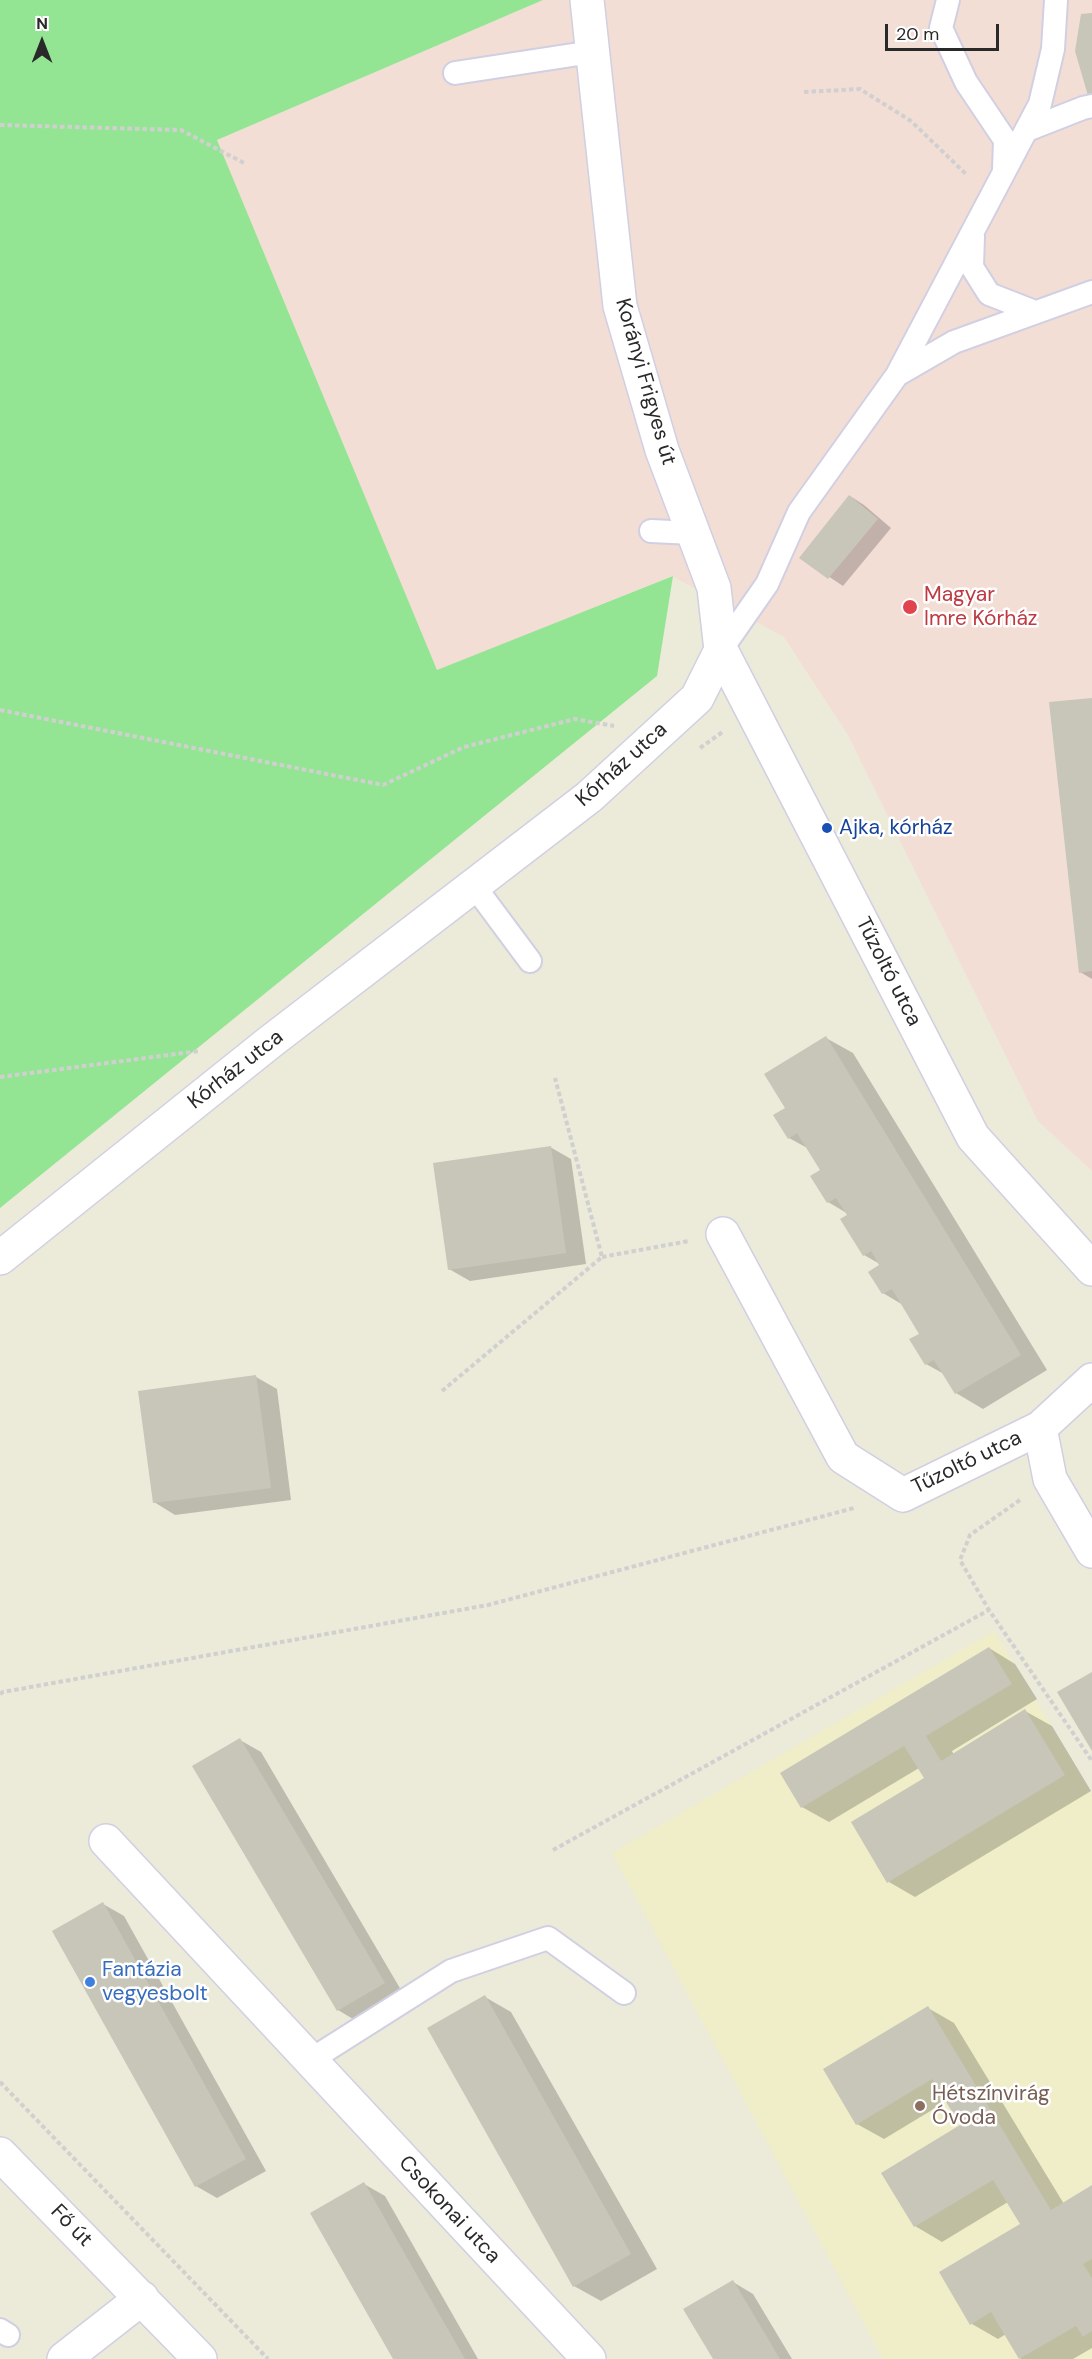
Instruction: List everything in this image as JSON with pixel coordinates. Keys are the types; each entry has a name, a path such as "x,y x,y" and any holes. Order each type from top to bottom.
{"street":[{"name":"Korányi Frigyes út","path":"587,0 620,306 662,450 714,588 721,650"},
{"name":"Kórház utca","path":"0,1258 270,1042 590,797 697,698 721,650"},
{"name":"Tűzoltó utca","path":"721,650 974,1137 1092,1269"},
{"name":"Tűzoltó utca","path":"723,1234 843,1457 903,1495 1040,1428 1050,1479 1092,1551"},
{"path":"1040,1428 1092,1380"},
{"name":"Csokonai utca","path":"106,1841 589,2359"},
{"name":"Fő út","path":"0,2154 200,2359"},
{"path":"64,2359 142,2298"}],"lane":[{"path":"948,0 941,28 966,82 1005,140 1003,174"},
{"path":"721,650 767,584 799,512 897,375 1041,104 1053,49 1056,0"},
{"path":"455,73 592,52"},
{"path":"1027,130 1092,106"},
{"path":"973,231 972,267 989,294 1035,312"},
{"path":"897,375 954,342 1092,292"},
{"path":"651,531 693,533"},
{"path":"475,886 530,961"},
{"path":"309,2061 451,1971 548,1938 624,1993"}],"path":[{"path":"804,92 860,89 911,122 991,197"},
{"path":"0,125 181,130 244,163"},
{"path":"0,710 383,785 464,747 575,719 656,735"},
{"path":"0,1077 200,1051"},
{"path":"555,1078 602,1257"},
{"path":"442,1391 602,1257 723,1234"},
{"path":"1050,1479 970,1535 960,1560 989,1610 1092,1761"},
{"path":"0,1694 488,1605 903,1495"},
{"path":"553,1850 989,1610"},
{"path":"0,2082 268,2359"}],"shaded area":[{"name":"Magyar Imre Kórház","path":"543,0 1092,0 1092,1171 1038,1121 848,735 784,637 672,576 437,671 217,140"},
{"name":"Hétszínvirág Óvoda","path":"994,1631 1092,1794 1092,2359 883,2359 612,1853"}],"green space":[{"path":"0,0 543,0 217,140 437,670 673,576 657,676 0,1208"}],"building":[{"path":"1092,13 1091,106 1075,51 1081,14"},
{"path":"849,495 878,519 828,579 799,558"},
{"path":"1092,698 1092,971 1079,973 1049,702"},
{"path":"826,1036 1021,1355 955,1394 934,1360 925,1365 909,1339 919,1334 892,1289 882,1294 868,1272 879,1265 871,1251 863,1256 840,1219 847,1215 836,1198 827,1203 810,1176 820,1170 797,1133 788,1139 773,1115 785,1108 764,1074"},
{"path":"551,1146 566,1253 448,1270 433,1163"},
{"path":"256,1375 271,1488 153,1503 138,1391"},
{"path":"989,1647 1012,1684 926,1736 941,1761 1025,1709 1065,1775 887,1883 851,1822 924,1778 904,1746 801,1808 780,1773"},
{"path":"1092,1672 1092,1751 1057,1692"},
{"path":"240,1738 385,1983 337,2011 192,1766"},
{"path":"103,1902 246,2159 195,2187 52,1931"},
{"path":"485,1995 631,2254 573,2287 427,2028"},
{"path":"928,2006 1051,2210 1092,2185 1092,2259 1083,2264 1092,2278 1092,2331 1083,2337 1076,2326 1019,2359 991,2312 970,2325 939,2272 1020,2224 993,2180 914,2227 881,2173 960,2125 932,2079 856,2125 823,2069"},
{"path":"364,2182 465,2359 393,2359 310,2213"},
{"path":"733,2280 780,2359 713,2359 683,2309"}],"place":[{"name":"Magyar Imre Kórház","path":"910,607"},
{"name":"Ajka, kórház","path":"827,828"},
{"name":"Fantázia vegyesbolt","path":"90,1982"},
{"name":"Hétszínvirág Óvoda","path":"920,2106"}]}
